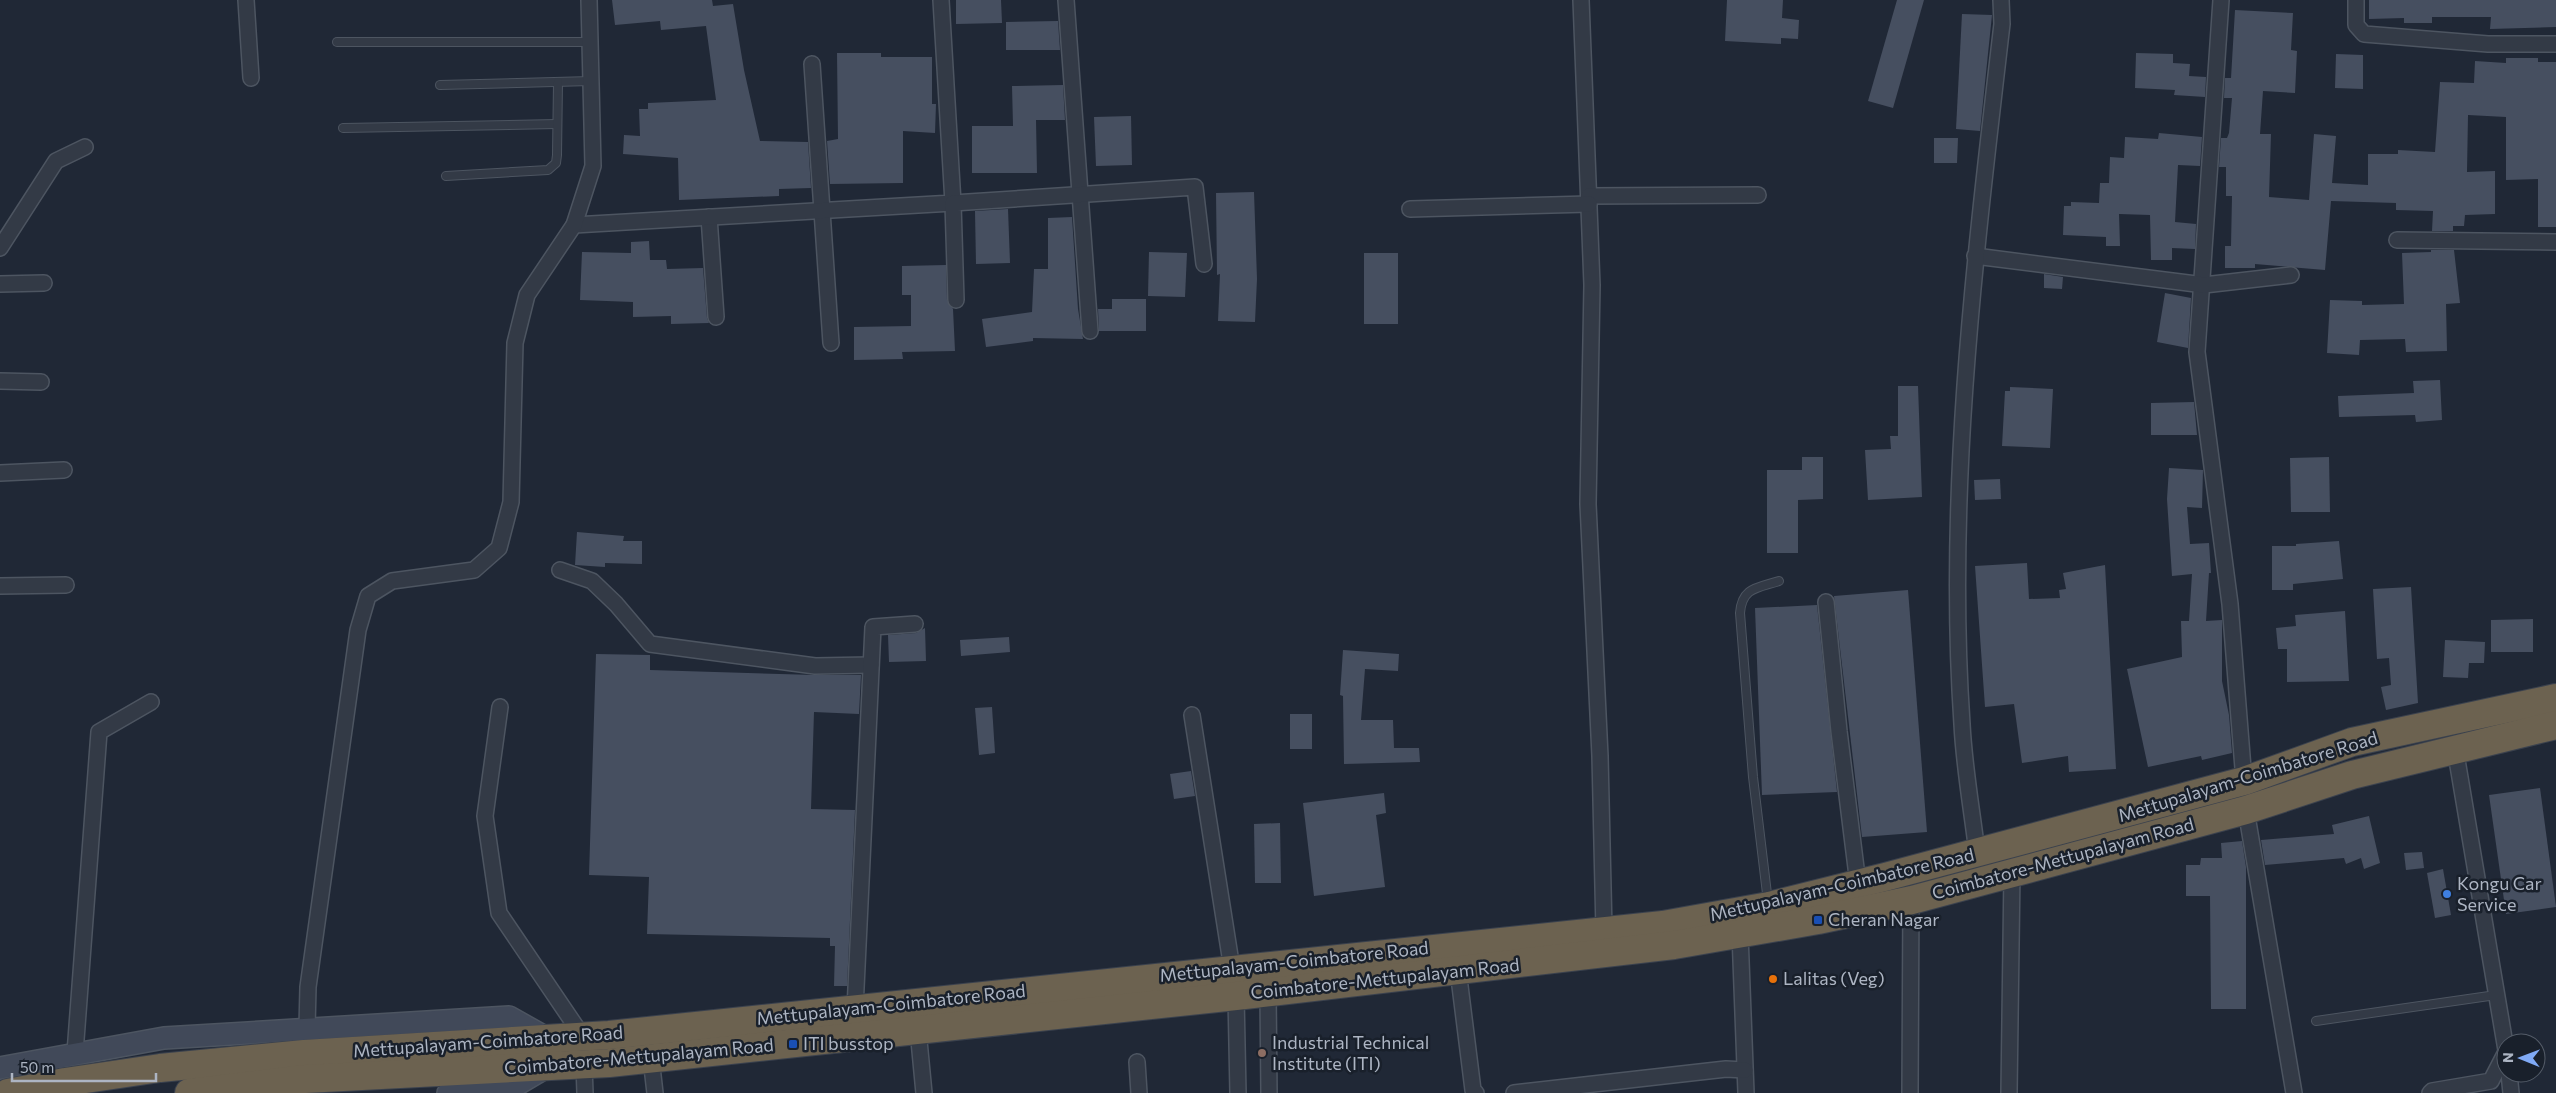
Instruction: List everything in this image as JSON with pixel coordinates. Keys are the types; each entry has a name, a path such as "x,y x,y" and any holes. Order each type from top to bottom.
{"highway":[{"name":"Mettupalayam-Coimbatore Road","path":"8,1093 65,1082 160,1068 304,1054 583,1037 1663,925 1769,906 1906,872 2244,781 2352,742 2556,698"},
{"name":"Coimbatore-Mettupalayam Road","path":"189,1093 305,1079 584,1065 1236,996 1605,954 1740,934 1912,900 2012,871 2246,810 2352,775 2556,724"}],"street":[{"path":"246,0 250,78"},
{"path":"307,1028 308,987 358,630 368,596 392,581 474,570 499,548 511,502 515,343 527,295 574,225 593,166 589,0"},
{"path":"941,0 953,203 956,300"},
{"path":"1066,0 1090,331"},
{"path":"1580,0 1592,285 1588,504 1600,756 1604,931"},
{"path":"1976,853 1962,724 1958,582 1963,402 1975,256 2002,24 2001,0"},
{"path":"2221,0 2204,285 2197,352 2230,604 2244,781"},
{"path":"2356,0 2356,25 2364,34 2488,44 2556,44"},
{"path":"812,64 831,343"},
{"path":"0,248 56,161 85,147"},
{"path":"574,225 1195,187 1204,264"},
{"path":"1410,209 1758,194"},
{"path":"710,217 716,317"},
{"path":"2397,240 2556,242"},
{"path":"1975,256 2204,285 2291,275"},
{"path":"0,284 44,283"},
{"path":"0,382 41,382"},
{"path":"0,473 64,470"},
{"path":"560,570 592,581 616,604 650,644 815,666 871,665"},
{"path":"0,586 66,585"},
{"path":"1826,602 1839,732 1858,884"},
{"path":"855,1009 873,627 915,624"},
{"path":"76,1053 99,732 151,702"},
{"path":"500,707 485,816 499,913 583,1037"},
{"path":"1192,715 1232,969"},
{"path":"2455,748 2503,1033"},
{"path":"2246,810 2294,1093"},
{"path":"2009,1093 2012,871"},
{"path":"1906,872 1912,900 1910,1093"},
{"path":"1740,934 1746,1093"},
{"path":"1458,970 1473,1090 1476,1093"},
{"path":"1268,992 1269,1093"},
{"path":"1236,996 1238,1093"},
{"path":"0,1068 164,1038 509,1017 550,1040"},
{"path":"918,1030 924,1093"},
{"path":"651,1058 655,1093"},
{"path":"1137,1062 1138,1093"},
{"path":"584,1065 585,1093"},
{"path":"448,1093 511,1088 544,1068"},
{"path":"1514,1093 1726,1069 1745,1070"},
{"path":"2430,1093 2432,1091 2491,1081 2496,1071"}],"lane":[{"path":"337,42 590,42"},
{"path":"440,85 591,81"},
{"path":"446,176 548,170 556,163 558,82"},
{"path":"343,128 557,124"},
{"path":"1769,906 1753,777 1740,602 1747,592 1779,581"},
{"path":"2316,1021 2496,996"}],"building":[{"path":"612,0 712,0 713,6 733,4 744,70 760,141 808,142 811,188 779,189 779,196 679,200 678,158 623,154 624,135 640,136 639,109 648,109 648,103 716,100 706,26 661,30 660,21 615,25"},
{"path":"956,0 1001,0 1002,23 956,24"},
{"path":"1727,0 1783,0 1782,18 1799,20 1798,39 1781,38 1781,44 1725,41"},
{"path":"1897,0 1924,0 1893,108 1868,101"},
{"path":"2369,0 2556,0 2556,27 2490,29 2491,17 2432,17 2432,23 2404,23 2404,18 2369,19"},
{"path":"2235,10 2293,13 2291,50 2297,51 2295,93 2263,91 2260,134 2271,134 2269,197 2309,200 2314,134 2336,136 2332,183 2368,185 2368,154 2398,154 2398,150 2435,152 2440,82 2474,83 2475,61 2506,63 2506,58 2538,58 2538,62 2556,62 2556,227 2538,227 2538,179 2506,180 2506,117 2468,115 2467,172 2495,171 2495,214 2465,215 2464,226 2453,226 2453,231 2432,231 2433,211 2396,210 2396,203 2331,201 2325,270 2255,264 2255,268 2225,268 2225,246 2231,246 2232,196 2226,196 2226,167 2219,167 2221,138 2227,138 2229,133 2232,98 2224,98 2225,78 2231,78"},
{"path":"1962,14 1992,15 1980,131 1956,129"},
{"path":"1058,21 1060,50 1006,50 1006,22"},
{"path":"837,53 881,53 881,57 932,57 932,104 936,104 935,133 903,131 903,183 830,184 827,141 838,139"},
{"path":"2136,53 2173,54 2173,63 2190,64 2189,76 2206,77 2205,97 2174,95 2175,90 2135,88"},
{"path":"2336,54 2363,55 2363,89 2335,88"},
{"path":"1063,85 1065,120 1036,120 1037,173 972,173 972,126 1013,126 1012,86"},
{"path":"1131,116 1132,165 1096,166 1094,117"},
{"path":"2159,133 2202,137 2200,166 2178,165 2175,222 2196,224 2195,249 2172,248 2172,260 2151,260 2150,215 2119,214 2120,246 2106,246 2106,237 2063,235 2064,206 2071,206 2071,202 2099,203 2100,183 2109,183 2110,157 2124,158 2125,137 2158,139"},
{"path":"1934,138 1958,138 1957,163 1934,163"},
{"path":"1254,192 1257,279 1255,322 1218,321 1220,274 1217,275 1216,193"},
{"path":"1008,209 1010,263 976,264 975,211"},
{"path":"1072,217 1078,309 1083,339 1033,338 1033,341 986,347 982,319 1032,312 1034,269 1048,269 1048,218"},
{"path":"649,241 650,260 666,260 667,269 703,268 709,323 671,324 671,316 633,317 633,302 580,300 582,252 631,253 631,242"},
{"path":"2431,250 2454,250 2460,303 2446,304 2447,351 2406,352 2405,339 2360,340 2359,355 2327,353 2330,300 2362,301 2362,305 2404,304 2402,253 2431,252"},
{"path":"1149,252 1187,253 1185,297 1148,296"},
{"path":"1364,253 1398,253 1398,324 1364,324"},
{"path":"946,265 947,300 953,309 955,351 902,352 903,359 854,360 854,327 911,326 911,295 902,295 902,266"},
{"path":"2044,274 2063,277 2062,289 2044,288"},
{"path":"2165,293 2191,298 2188,348 2157,342"},
{"path":"1112,299 1146,299 1146,331 1099,331 1098,309 1112,309"},
{"path":"2440,380 2442,420 2416,422 2415,415 2339,417 2338,396 2414,393 2413,381"},
{"path":"1898,386 1918,386 1922,497 1868,500 1865,450 1891,449 1890,436 1898,436"},
{"path":"2010,387 2053,389 2050,448 2002,446 2005,391 2010,391"},
{"path":"2194,402 2197,435 2151,435 2151,403"},
{"path":"1802,457 1823,457 1823,499 1798,500 1798,553 1767,553 1767,470 1802,470"},
{"path":"2329,457 2330,512 2291,512 2290,458"},
{"path":"2169,468 2203,470 2202,508 2187,507 2190,544 2209,543 2211,573 2209,573 2206,621 2222,620 2222,681 2229,715 2232,753 2202,760 2201,756 2148,767 2127,669 2182,657 2181,621 2189,621 2192,574 2172,576 2167,499"},
{"path":"2000,479 2001,499 1975,500 1974,480"},
{"path":"577,532 624,536 623,541 642,541 642,564 605,563 605,567 575,565"},
{"path":"2339,541 2343,579 2293,584 2293,590 2272,590 2272,546 2296,546 2296,544"},
{"path":"2027,563 2029,599 2060,598 2059,590 2066,589 2063,573 2105,565 2116,769 2069,772 2068,756 2022,763 2014,704 1985,707 1975,566"},
{"path":"2411,587 2418,703 2386,710 2381,687 2391,685 2389,658 2377,659 2373,589"},
{"path":"1908,590 1927,832 1862,837 1834,596"},
{"path":"1817,605 1837,792 1762,795 1755,608"},
{"path":"2345,611 2349,681 2287,682 2287,649 2278,649 2276,628 2296,626 2295,615"},
{"path":"2533,619 2533,652 2491,652 2491,620"},
{"path":"925,628 926,661 889,662 888,635 916,633"},
{"path":"1009,637 1010,652 961,656 960,640"},
{"path":"2445,640 2485,642 2484,663 2469,663 2468,678 2443,677"},
{"path":"1343,650 1399,654 1398,671 1365,669 1361,720 1393,720 1394,748 1419,748 1420,762 1344,764 1343,696 1340,695"},
{"path":"596,654 650,655 650,670 861,675 859,714 814,712 811,809 855,810 847,986 834,986 835,946 830,946 830,938 647,934 649,877 589,875"},
{"path":"992,707 995,753 979,755 975,708"},
{"path":"1290,714 1312,714 1312,749 1290,749"},
{"path":"1191,771 1195,796 1174,799 1170,774"},
{"path":"2540,788 2556,907 2506,914 2489,795"},
{"path":"1384,793 1386,813 1376,815 1385,887 1314,896 1303,803"},
{"path":"2369,816 2380,863 2364,869 2361,858 2346,864 2344,858 2265,865 2261,840 2334,834 2332,825"},
{"path":"1280,823 1281,883 1255,883 1254,824"},
{"path":"2242,841 2246,867 2246,1009 2211,1009 2210,896 2186,896 2186,865 2200,865 2201,858 2222,858 2221,843"},
{"path":"2422,852 2424,868 2406,870 2404,853"},
{"path":"2443,869 2451,915 2435,918 2427,873"}],"place":[{"name":"Kongu Car Service","path":"2447,894"},
{"name":"Cheran Nagar","path":"1818,920"},
{"name":"Lalitas (Veg)","path":"1773,979"},
{"name":"ITI busstop","path":"793,1044"},
{"name":"Industrial Technical Institute (ITI)","path":"1262,1053"}]}
